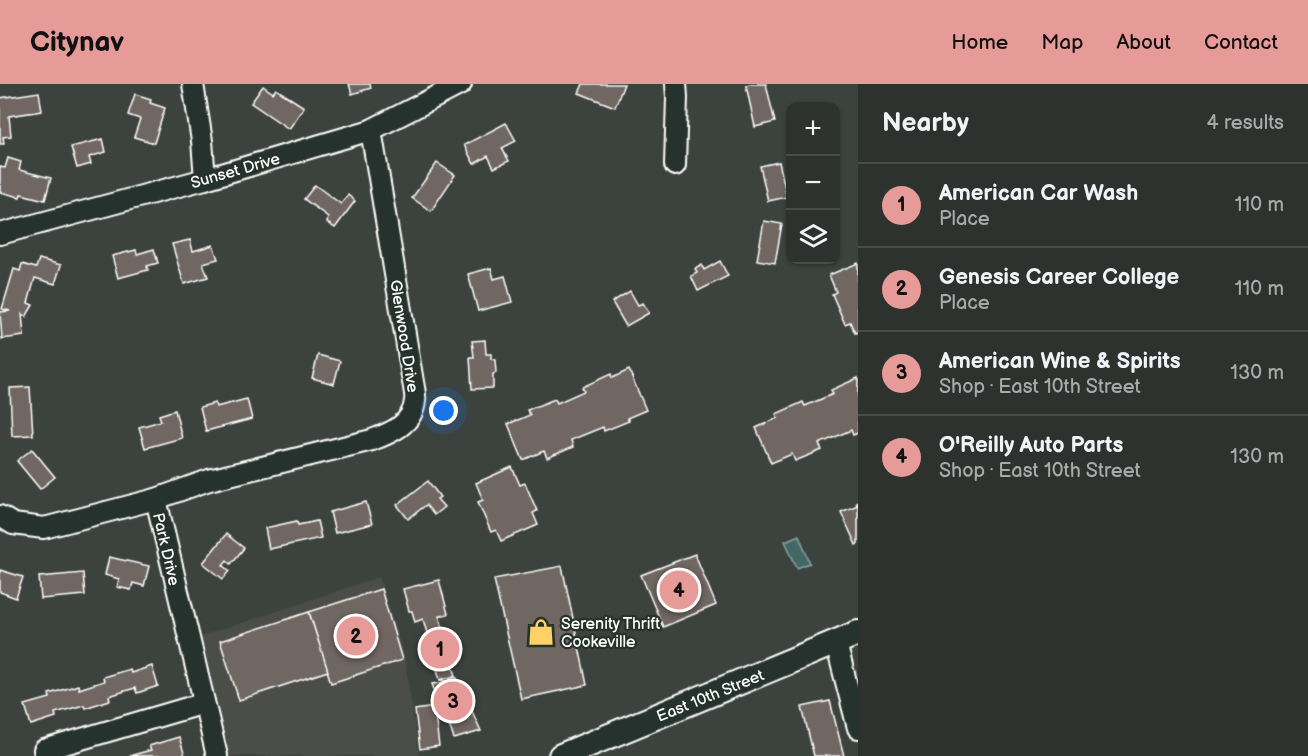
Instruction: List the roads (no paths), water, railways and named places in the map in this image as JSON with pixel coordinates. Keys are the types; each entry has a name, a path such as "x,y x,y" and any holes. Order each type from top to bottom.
{"main road":[{"name":"East 10th Street","path":"561,756 858,633"}],"street":[{"path":"193,84 205,179"},
{"name":"Sunset Drive","path":"0,234 205,179 370,130 461,84"},
{"path":"675,165 676,84"},
{"name":"Glenwood Drive","path":"156,499 209,480 372,440 392,432 408,420 415,402 413,382 370,130"},
{"name":"Park Drive","path":"0,516 13,524 44,528 156,499 216,756"},
{"path":"836,643 858,728"},
{"path":"44,750 204,703"}],"water":[{"path":"799,535 810,563 797,568 785,541"}],"place":[{"name":"O'Reilly Auto Parts","path":"679,590"},
{"name":"Serenity Thrift Cookeville","path":"541,632"},
{"name":"Genesis Career College","path":"356,636"},
{"name":"American Car Wash","path":"440,649"},
{"name":"American Wine & Spirits","path":"453,701"}]}
